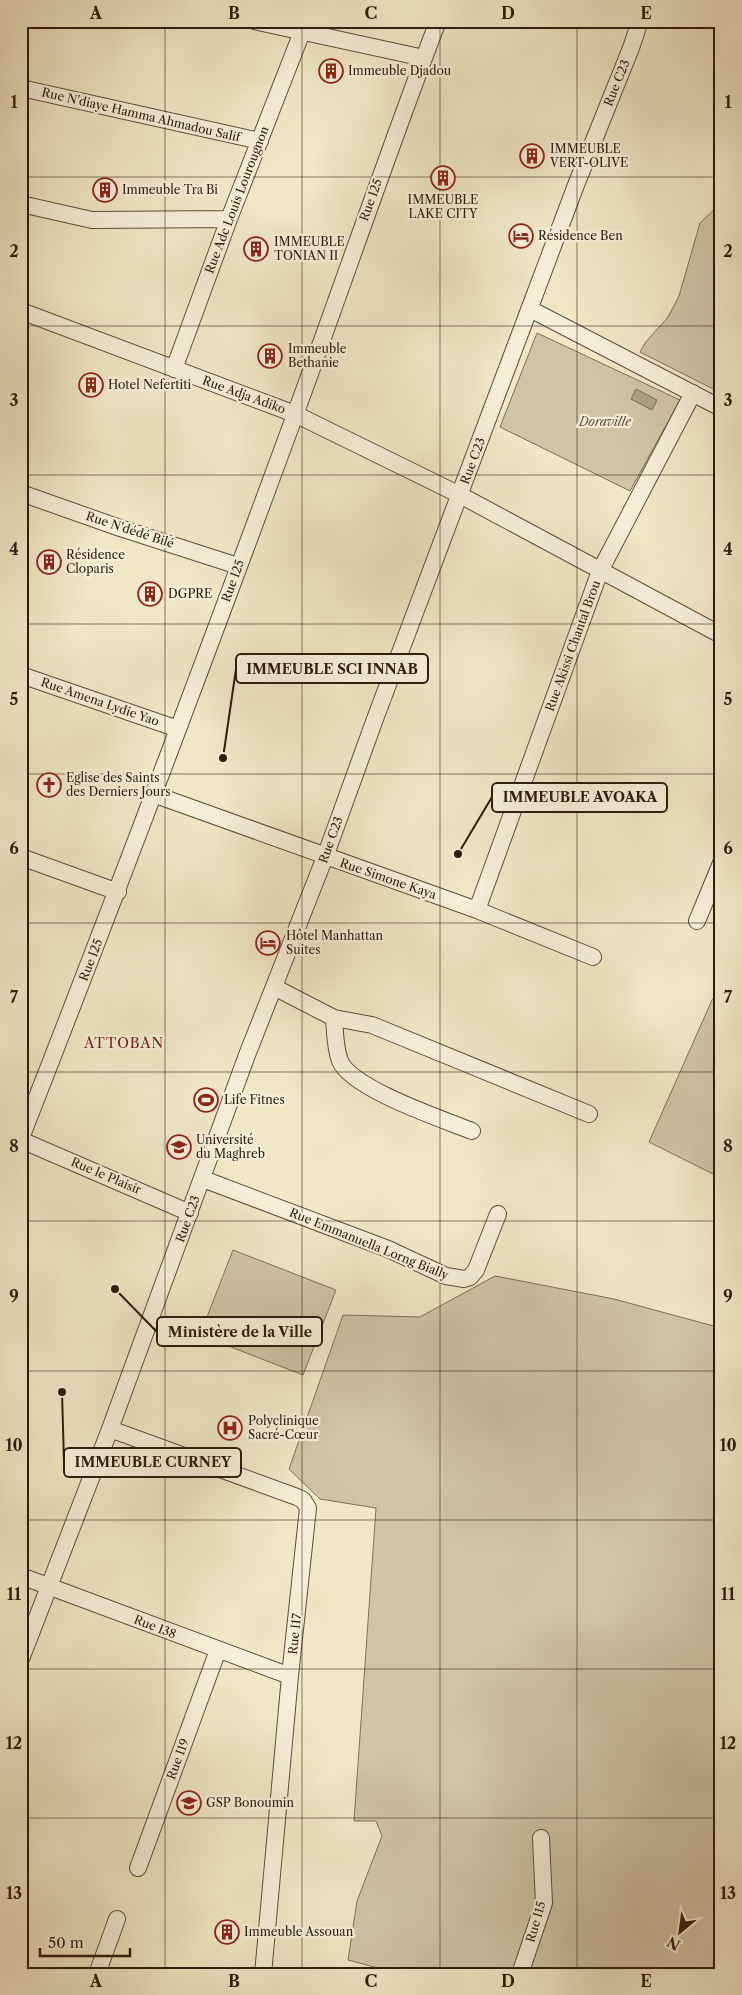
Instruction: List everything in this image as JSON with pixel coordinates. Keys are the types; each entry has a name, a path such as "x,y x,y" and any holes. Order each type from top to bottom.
{"street":[{"path":"254,21 424,58"},
{"name":"Rue I25","path":"21,1139 118,892 438,21"},
{"name":"Rue C23","path":"21,1659 110,1430 247,1055 325,857 576,185 640,21"},
{"name":"Rue Adc Louis Lourougnon","path":"174,369 229,219 302,32"},
{"name":"Rue N'diaye Hamma Ahmadou Salif","path":"21,88 260,141"},
{"path":"21,204 92,220 229,219"},
{"path":"530,309 721,408"},
{"name":"Rue Adja Adiko","path":"21,311 295,414 460,495 721,635"},
{"name":"Rue Akissi Chantal Brou","path":"477,910 600,571 693,393"},
{"name":"Rue N'dédé Bilé","path":"21,493 120,528 238,566"},
{"name":"Rue Amena Lydie Yao","path":"21,675 178,729"},
{"name":"Rue Simone Kaya","path":"153,794 477,910 593,957"},
{"path":"21,856 118,892"},
{"path":"697,921 721,863"},
{"path":"274,987 334,1018 372,1025 589,1114"},
{"path":"334,1018 337,1051 340,1062 349,1074 393,1100 472,1131"},
{"name":"Rue le Plaisir","path":"21,1139 190,1213"},
{"name":"Rue Emmanuella Lorng Bially","path":"203,1179 388,1249 457,1279 470,1277 476,1270 498,1214"},
{"name":"Rue I17","path":"110,1430 297,1497 306,1503 308,1515 290,1676 264,1974"},
{"name":"Rue I38","path":"21,1576 290,1676"},
{"name":"Rue I19","path":"138,1868 218,1650"},
{"name":"Rue I15","path":"520,1974 544,1902 541,1838"},
{"path":"97,1974 117,1919"}],"green space":[{"path":"721,203 721,393 640,352 645,343 668,317 679,296 700,223"},
{"name":"Doraville","path":"537,333 680,400 630,491 500,427"},
{"path":"721,986 721,1178 649,1142 712,1000"},
{"path":"233,1250 336,1290 303,1375 200,1335"},
{"path":"495,1276 614,1299 721,1328 721,1974 400,1974 348,1960 357,1901 382,1836 376,1821 354,1821 376,1508 320,1499 289,1469 343,1315 420,1317"}],"shaded area":[{"path":"636,389 657,400 652,410 631,399"}],"place":[{"name":"Immeuble Djadou","path":"331,71"},
{"name":"IMMEUBLE VERT-OLIVE","path":"532,156"},
{"name":"IMMEUBLE LAKE CITY","path":"443,178"},
{"name":"Immeuble Tra Bi","path":"105,190"},
{"name":"Résidence Ben","path":"521,236"},
{"name":"IMMEUBLE TONIAN II","path":"256,249"},
{"name":"Immeuble Bethanie","path":"270,356"},
{"name":"Hotel Nefertiti","path":"91,385"},
{"name":"Résidence Cloparis","path":"49,562"},
{"name":"DGPRE","path":"150,594"},
{"name":"IMMEUBLE SCI INNAB","path":"223,758"},
{"name":"Eglise des Saints des Derniers Jours","path":"49,785"},
{"name":"IMMEUBLE AVOAKA","path":"458,854"},
{"name":"Hôtel Manhattan Suites","path":"268,943"},
{"name":"Life Fitnes","path":"206,1100"},
{"name":"Université du Maghreb","path":"179,1147"},
{"name":"Ministère de la Ville","path":"115,1289"},
{"name":"IMMEUBLE CURNEY","path":"62,1392"},
{"name":"Polyclinique Sacré-Cœur","path":"230,1428"},
{"name":"GSP Bonoumin","path":"189,1803"},
{"name":"Immeuble Assouan","path":"227,1932"}],"district":[{"name":"ATTOBAN","path":"124,1043"}]}
